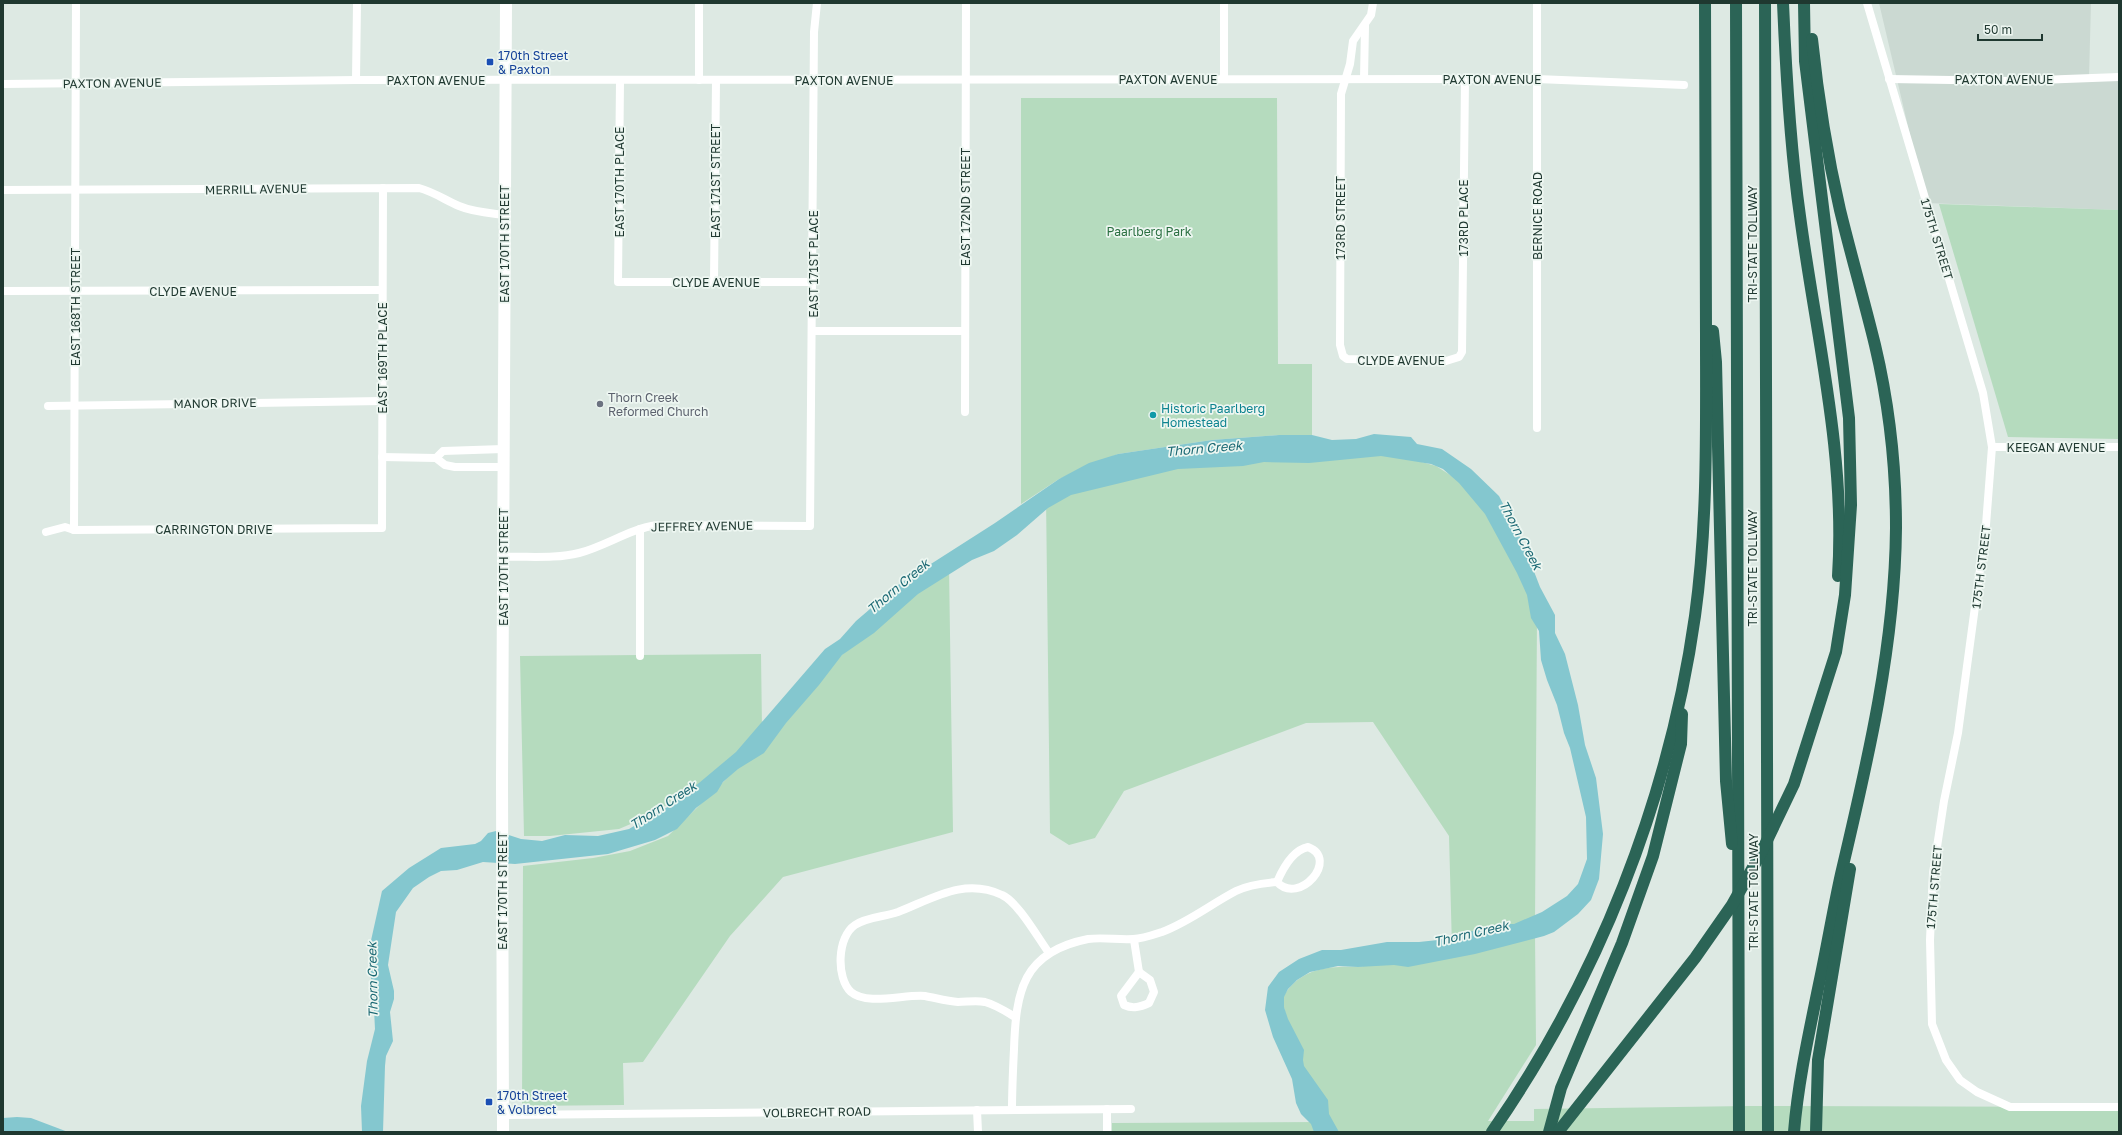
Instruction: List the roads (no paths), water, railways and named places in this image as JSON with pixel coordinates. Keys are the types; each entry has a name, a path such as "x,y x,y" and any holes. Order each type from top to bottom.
{"highway":[{"path":"1492,1132 1548,1043 1570,1004 1605,929 1657,792 1683,688 1695,615 1704,522 1706,459 1705,3"},
{"name":"TRI-STATE TOLLWAY","path":"1736,3 1739,1132"},
{"name":"TRI-STATE TOLLWAY","path":"1765,3 1768,1132"},
{"path":"1783,3 1790,112 1800,216 1831,418 1836,456 1839,503 1840,548 1837,599 1821,699"},
{"path":"1558,1132 1696,958 1732,905 1761,853 1794,784 1836,652 1844,595 1851,506 1851,466 1844,368 1805,61 1804,3"},
{"path":"1794,1132 1798,1094 1806,1049 1841,876 1856,814 1891,624 1896,525 1894,468 1888,415 1876,348 1841,212 1823,124 1808,3"},
{"path":"1706,259 1716,362 1726,781 1739,922"},
{"path":"1549,1132 1561,1088 1622,943 1653,856 1681,744 1683,688"},
{"path":"1816,1132 1818,1060 1849,878 1856,814"}],"street":[{"name":"EAST 168TH STREET","path":"74,530 76,3"},
{"path":"356,80 357,3"},
{"name":"EAST 170TH STREET","path":"503,1132 502,780 506,3"},
{"path":"699,80 700,3"},
{"name":"EAST 171ST PLACE","path":"810,526 813,331 814,25 817,3"},
{"name":"EAST 172ND STREET","path":"965,412 966,3"},
{"path":"1224,3 1224,79"},
{"path":"1364,79 1365,26 1371,15 1373,3"},
{"name":"BERNICE ROAD","path":"1537,3 1537,428"},
{"name":"175TH STREET","path":"1867,3 1983,393 1992,447 1986,525 1972,642 1958,733 1944,801 1933,873 1930,940 1932,1024 1946,1060 1960,1080 1977,1092 2010,1107 2119,1107"},
{"name":"173RD STREET","path":"1343,356 1340,345 1341,94 1344,79 1350,64 1353,41 1365,26"},
{"name":"PAXTON AVENUE","path":"1889,79 2014,81 2119,77"},
{"name":"173RD PLACE","path":"1459,357 1463,345 1465,79"},
{"name":"PAXTON AVENUE","path":"3,84 356,80 620,81 1537,79 1684,85"},
{"name":"EAST 171ST STREET","path":"714,282 716,80"},
{"name":"EAST 170TH PLACE","path":"618,282 620,81"},
{"name":"EAST 169TH PLACE","path":"382,528 383,188"},
{"name":"MERRILL AVENUE","path":"3,190 419,188 434,192 458,205 475,211 504,215"},
{"name":"CLYDE AVENUE","path":"618,282 813,282"},
{"name":"CLYDE AVENUE","path":"3,291 382,290"},
{"path":"813,331 965,331"},
{"name":"CLYDE AVENUE","path":"1343,356 1354,361 1446,361 1459,357"},
{"name":"MANOR DRIVE","path":"48,406 382,401"},
{"name":"KEEGAN AVENUE","path":"1992,447 2119,447"},
{"path":"436,458 443,451 503,449"},
{"path":"382,458 436,458 444,465 456,467 503,467"},
{"name":"JEFFREY AVENUE","path":"503,557 573,554 593,548 640,529 657,525 810,526"},
{"name":"CARRINGTON DRIVE","path":"46,532 64,527 74,530 382,528"},
{"path":"640,529 640,656"},
{"path":"1308,847 1314,849 1319,855 1319,870 1311,880 1297,888 1289,889 1282,887 1277,882 1294,854 1302,848 1308,847"},
{"path":"1012,1110 1015,1016 1018,997 1025,979 1037,964 1050,953 1068,945 1088,939 1134,940 1170,929 1237,891 1249,886 1277,882"},
{"path":"1015,1016 986,1002 942,1000 925,996 868,999 858,996 846,986 843,978 841,955 844,942 853,926 862,922 897,912 942,892 976,888 1003,895 1015,906 1050,953"},
{"path":"1134,940 1139,972 1150,980 1154,992 1149,1003 1134,1008 1129,1007 1124,1005 1121,996 1139,972"},
{"path":"1107,1109 1107,1132"},
{"name":"VOLBRECHT ROAD","path":"502,1115 1131,1109"},
{"path":"977,1110 978,1132"}],"water":[{"name":"Thorn Creek","path":"1374,434 1411,437 1417,444 1442,449 1471,469 1499,496 1523,543 1540,587 1555,615 1555,633 1565,654 1578,705 1585,745 1596,778 1603,834 1599,879 1591,900 1578,914 1554,932 1475,954 1408,967 1394,965 1358,967 1338,966 1310,972 1297,980 1288,989 1284,997 1284,1007 1288,1019 1304,1050 1304,1066 1328,1100 1329,1114 1339,1132 1314,1132 1311,1124 1301,1114 1296,1103 1292,1079 1273,1037 1265,1010 1268,987 1279,972 1299,959 1322,950 1341,950 1387,942 1419,942 1438,940 1500,924 1514,924 1542,912 1567,896 1578,884 1587,859 1586,817 1570,748 1541,660 1539,631 1531,618 1527,595 1517,573 1485,514 1459,483 1443,469 1431,464 1381,456 1309,463 1264,462 1243,466 1178,469 1071,495 1048,508 1017,535 994,551 972,560 918,594 874,633 842,655 819,685 786,723 764,753 738,769 723,782 717,792 696,808 677,829 655,840 608,854 515,864 483,862 457,870 441,871 429,877 413,888 396,912 388,965 394,991 394,999 390,1012 393,1041 386,1056 383,1132 362,1132 361,1106 367,1061 375,1029 373,990 369,967 370,945 382,891 409,868 441,848 475,844 481,841 488,833 496,831 521,839 542,841 565,835 598,836 629,829 666,808 693,788 736,752 825,649 840,639 856,621 898,585 995,523 1059,479 1089,463 1118,454 1212,440 1279,435 1312,435 1332,440 1356,439"},
{"path":"3,1118 31,1118 68,1132 3,1132"}],"place":[{"name":"170th Street & Paxton","path":"490,62"},
{"name":"Thorn Creek Reformed Church","path":"600,404"},
{"name":"Historic Paarlberg Homestead","path":"1153,415"},
{"name":"170th Street & Volbrect","path":"489,1102"}],"park label":[{"name":"Paarlberg Park","path":"1149,231"}]}
